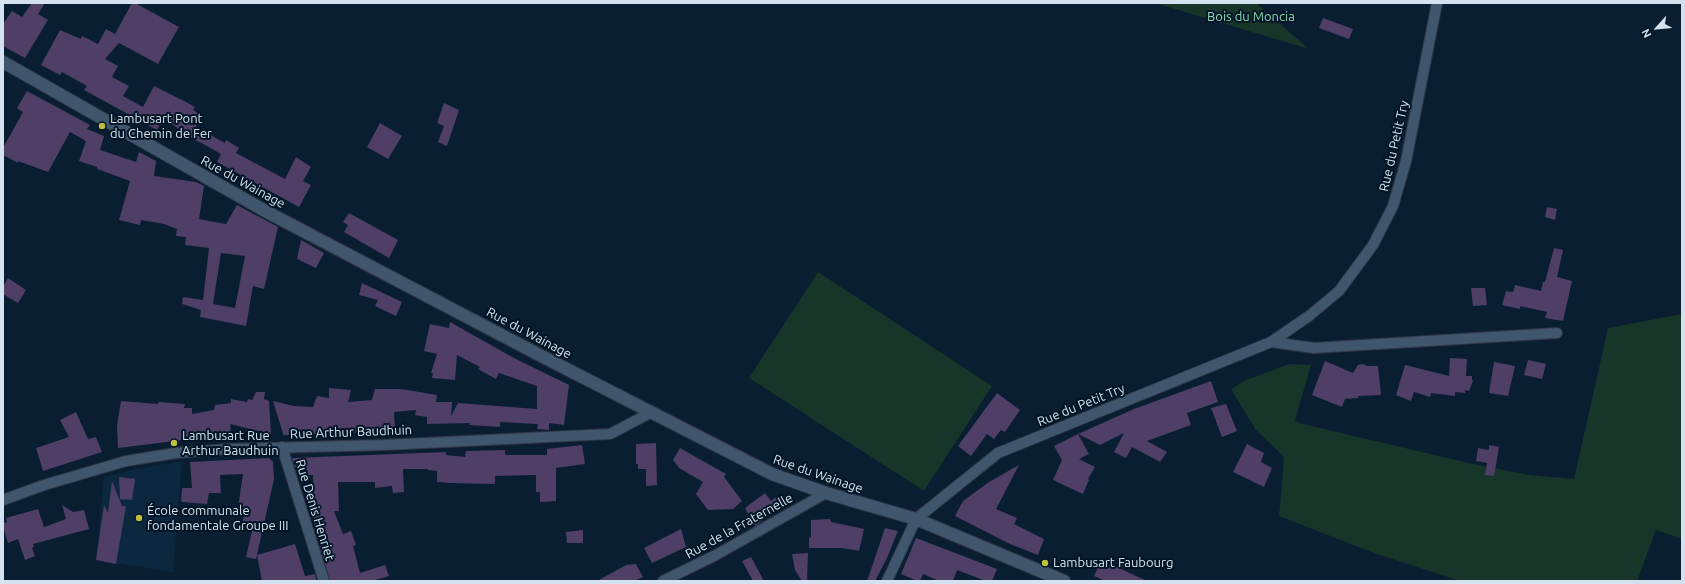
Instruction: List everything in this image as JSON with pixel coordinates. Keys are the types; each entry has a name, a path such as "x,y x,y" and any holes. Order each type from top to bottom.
{"main road":[{"name":"Rue du Wainage","path":"3,62 267,212 549,360 772,474 826,493 916,520 1064,581"}],"street":[{"name":"Rue du Petit Try","path":"916,520 998,453 1271,342 1309,316 1339,291 1373,245 1393,206 1406,161 1437,3"},
{"path":"1271,342 1314,348 1557,333"},
{"name":"Rue Arthur Baudhuin","path":"3,500 126,461 149,457 228,448 384,445 610,434 652,412"},
{"name":"Rue Denis Henriet","path":"282,447 324,581"},
{"name":"Rue de la Fraternelle","path":"663,581 716,555 826,493"},
{"path":"886,581 916,520"}],"shaded area":[{"name":"École communale fondamentale Groupe III","path":"182,461 173,572 96,560 104,477 137,469"}],"green space":[{"name":"Bois du Moncia","path":"1155,3 1259,3 1258,5 1309,49"},
{"path":"818,272 992,386 924,491 749,378"},
{"path":"1682,314 1682,539 1656,530 1637,581 1460,581 1374,553 1279,516 1284,457 1256,430 1231,389 1246,380 1289,364 1311,365 1295,420 1299,423 1477,465 1529,475 1574,479 1608,328"}],"building":[{"path":"32,3 45,3 38,14 48,20 25,58 3,46 3,24 12,11 22,17"},
{"path":"132,3 135,3 179,27 158,64 119,43 105,59 118,66 112,77 129,86 123,96 143,107 154,86 186,102 195,107 193,110 200,114 196,127 225,143 226,140 239,148 236,153 285,179 296,157 311,167 303,181 311,185 299,207 217,162 221,154 198,142 163,118 157,130 84,90 87,86 62,72 60,75 41,65 60,30 81,39 82,36 98,44 106,29 115,34"},
{"path":"1323,18 1353,29 1349,39 1319,28"},
{"path":"27,91 90,125 87,129 104,136 100,150 136,162 139,152 156,161 154,176 196,182 204,186 199,219 226,224 237,205 278,227 264,289 253,286 246,326 200,317 201,310 182,304 183,297 203,300 209,248 185,245 186,237 176,236 177,229 164,224 141,220 140,225 119,220 130,181 79,161 86,141 70,132 48,172 18,161 18,163 3,155 3,148 23,112 17,108","holes":["221,253 245,256 235,308 213,304"]},
{"path":"444,103 459,110 447,146 438,142 444,126 437,123"},
{"path":"380,123 402,136 388,159 367,147"},
{"path":"1547,207 1557,209 1555,220 1545,217"},
{"path":"349,213 398,240 389,258 344,232 348,225 343,222"},
{"path":"301,240 324,253 316,268 297,259"},
{"path":"1554,248 1563,250 1557,277 1572,281 1563,321 1545,318 1547,312 1520,306 1520,309 1502,305 1506,291 1513,292 1515,285 1541,291 1543,282 1545,282"},
{"path":"8,278 26,290 18,303 3,294 3,287"},
{"path":"362,283 402,302 396,316 375,306 378,300 359,295"},
{"path":"1471,288 1485,288 1487,305 1473,306"},
{"path":"450,322 514,358 569,385 564,425 549,423 549,430 537,429 538,424 500,422 500,427 469,425 470,423 427,424 427,417 415,415 416,410 394,412 395,431 284,435 284,437 273,401 294,406 313,407 317,396 329,398 329,388 351,390 348,402 372,400 375,389 401,389 437,395 436,402 452,402 451,416 458,403 537,409 537,386 499,373 496,379 478,369 480,367 457,355 455,380 432,378 433,373 431,373 437,354 424,351 430,324 449,328"},
{"path":"1450,358 1467,359 1466,376 1472,376 1473,381 1469,391 1465,390 1465,393 1455,392 1455,396 1431,393 1430,397 1414,392 1411,401 1396,395 1405,365 1449,376"},
{"path":"1528,360 1546,364 1542,379 1524,375"},
{"path":"1325,361 1353,373 1358,365 1363,364 1367,366 1378,366 1381,395 1358,396 1358,398 1345,399 1342,407 1312,395"},
{"path":"1494,362 1515,366 1508,396 1489,393"},
{"path":"1211,381 1218,402 1187,413 1191,425 1147,441 1167,452 1160,462 1132,447 1126,458 1114,452 1124,433 1100,445 1078,434 1134,409"},
{"path":"256,392 265,392 264,399 269,401 271,434 230,424 231,434 118,448 117,426 121,401 158,404 158,402 185,404 184,408 192,408 192,414 214,410 215,405 231,403 231,399 247,402 248,399 252,400"},
{"path":"997,393 1020,410 1005,432 1001,430 994,439 987,434 971,456 958,446"},
{"path":"1226,404 1237,431 1222,437 1211,408"},
{"path":"76,412 88,439 96,437 102,452 43,471 36,448 69,437 60,420"},
{"path":"1078,434 1089,454 1079,459 1095,467 1088,479 1089,480 1083,494 1053,480 1062,460 1054,446"},
{"path":"656,443 657,485 646,486 646,469 638,469 638,464 636,464 636,444"},
{"path":"1247,444 1264,453 1261,462 1272,468 1264,487 1233,472"},
{"path":"582,445 585,464 556,468 556,501 540,502 540,492 536,492 536,475 495,476 495,484 450,483 437,482 437,471 428,469 403,469 404,492 393,493 392,486 375,488 375,482 338,482 339,511 334,511 343,534 351,531 356,545 353,546 360,573 385,565 389,576 372,581 330,581 314,527 313,475 298,475 292,458 446,452 446,455 465,457 466,451 505,450 505,455 547,455 547,449"},
{"path":"1489,445 1499,447 1494,476 1485,475 1487,463 1476,461 1478,448 1489,450"},
{"path":"680,448 726,474 724,477 742,501 733,509 708,510 696,494 703,482 679,468 673,460"},
{"path":"269,458 273,462 274,479 256,559 246,557 253,527 242,524 244,516 237,514 243,474 220,475 221,493 209,493 207,504 181,502 182,488 192,488 190,462"},
{"path":"1019,465 996,509 1017,518 1014,524 1044,539 1038,555 1010,544 955,516 963,501 989,482"},
{"path":"119,477 135,479 132,500 120,499"},
{"path":"112,481 122,506 126,506 116,564 96,560 104,505 108,513"},
{"path":"765,493 771,501 776,497 786,503 755,526 745,508"},
{"path":"62,505 73,512 84,510 89,529 33,544 34,547 32,548 35,556 25,560 18,539 8,543 3,526 3,523 7,522 6,518 38,509 44,527 66,519"},
{"path":"830,519 831,522 864,529 859,551 842,548 809,548 809,538 811,537 811,520"},
{"path":"885,528 898,531 887,558 875,581 867,581"},
{"path":"681,529 686,547 652,563 644,548"},
{"path":"583,530 583,543 567,543 566,532"},
{"path":"916,538 997,569 992,581 986,581 957,570 953,581 939,581 923,574 920,581 917,581 901,574"},
{"path":"295,544 305,576 315,574 317,581 262,581 257,555"},
{"path":"808,553 807,581 802,581 795,570 792,554"},
{"path":"751,557 764,581 753,581 742,561"},
{"path":"1102,559 1147,581 1105,581 1094,576"},
{"path":"636,564 643,577 634,581 597,581 626,565"}],"place":[{"name":"Lambusart Pont du Chemin de Fer","path":"102,126"},
{"name":"Lambusart Rue Arthur Baudhuin","path":"174,443"},
{"name":"École communale fondamentale Groupe III","path":"139,518"},
{"name":"Lambusart Faubourg","path":"1045,563"}]}
